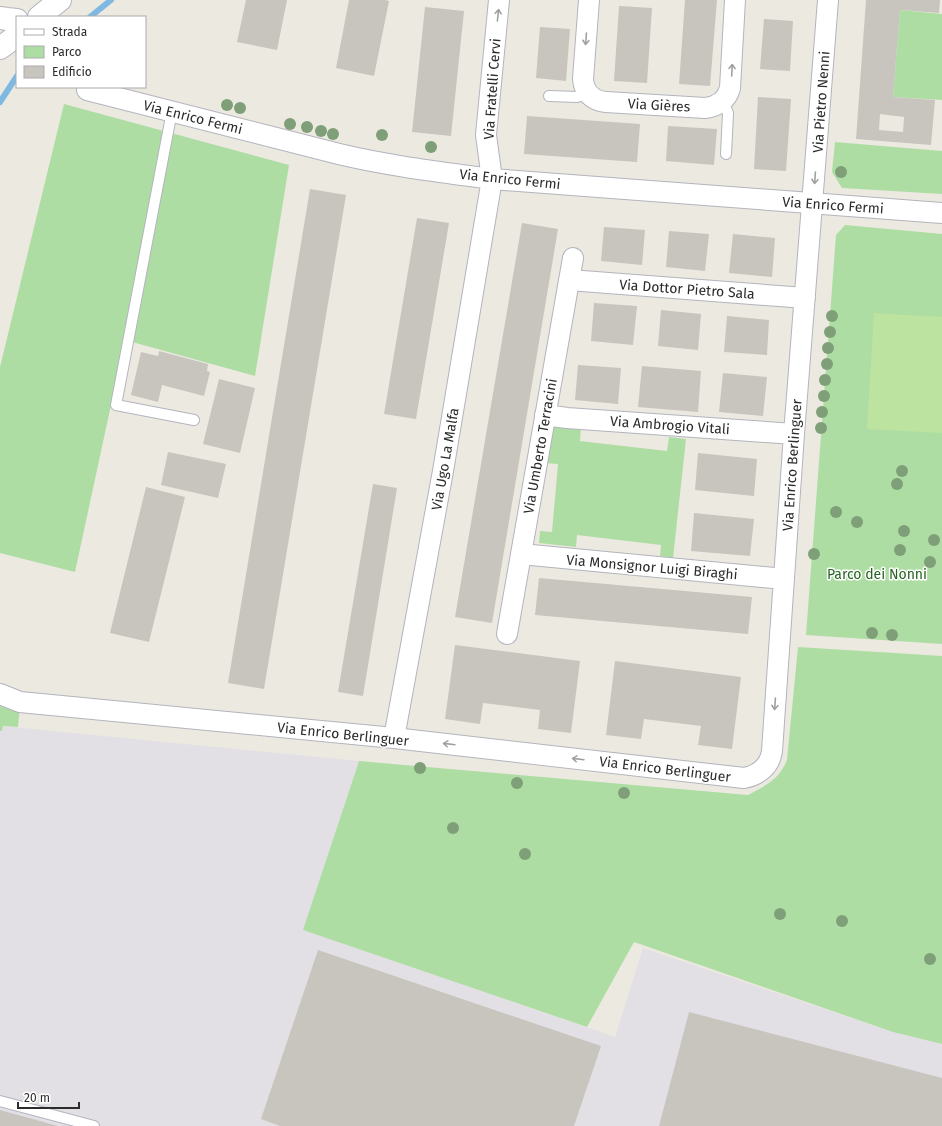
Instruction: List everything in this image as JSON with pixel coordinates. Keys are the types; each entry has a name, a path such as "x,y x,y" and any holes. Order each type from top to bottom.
{"street":[{"name":"Via Fratelli Cervi","path":"492,179 486,134 499,0"},
{"path":"588,94 583,79 589,0"},
{"path":"723,101 731,84 735,0"},
{"name":"Via Pietro Nenni","path":"813,203 828,0"},
{"path":"31,16 49,9"},
{"path":"0,18 16,20"},
{"path":"0,48 16,36"},
{"name":"Via Enrico Fermi","path":"87,90 365,160 492,179 942,213"},
{"name":"Via Gières","path":"588,94 598,101 606,102 705,108 716,106 723,101"},
{"name":"Via Ugo La Malfa","path":"394,738 443,471 492,179"},
{"name":"Via Enrico Berlinguer","path":"0,694 20,702 394,738 744,778 755,775 764,768 772,755 794,434 813,203"},
{"name":"Via Umberto Terracini","path":"507,634 572,258"},
{"name":"Via Dottor Pietro Sala","path":"569,280 805,298"},
{"name":"Via Ambrogio Vitali","path":"545,415 567,418 794,434"},
{"name":"Via Monsignor Luigi Biraghi","path":"521,554 784,579"}],"lane":[{"path":"549,96 577,97 588,94"},
{"path":"723,101 728,113 726,154"},
{"path":"172,111 116,405 194,420"},
{"path":"0,1101 94,1126"}],"shaded area":[{"path":"2,726 359,761 304,930 615,1037 643,948 893,1032 942,1044 942,1126 0,1126 0,731 2,731"}],"green space":[{"path":"900,10 942,14 942,100 893,97"},
{"path":"64,104 289,165 255,376 125,340 75,572 0,553 0,367"},
{"path":"835,142 942,151 942,194 842,188 832,172"},
{"name":"Parco dei Nonni","path":"845,225 942,234 942,644 806,635 836,235"},
{"path":"874,313 942,317 942,433 867,429"},
{"path":"550,424 581,427 580,441 667,451 669,437 686,439 673,558 660,556 661,545 577,535 576,547 539,543 540,531 552,532 558,464 546,463"},
{"path":"798,647 942,656 942,1044 893,1032 634,942 587,1027 303,930 359,761 748,795 766,785 776,777 784,767 787,760"},
{"path":"0,703 20,705 18,727 3,726 2,731 0,731"}],"building":[{"path":"246,0 287,0 277,50 237,42"},
{"path":"349,0 389,1 374,76 336,68"},
{"path":"685,0 717,0 710,86 679,84"},
{"path":"866,0 940,0 939,13 900,10 893,97 935,100 931,145 856,139","holes":["880,114 904,117 903,132 879,130"]},
{"path":"619,6 652,8 647,83 614,81"},
{"path":"425,7 464,11 451,136 412,132"},
{"path":"764,19 793,21 790,71 760,69"},
{"path":"540,27 570,29 566,81 536,78"},
{"path":"758,97 791,99 786,171 754,169"},
{"path":"527,116 640,124 637,162 524,154"},
{"path":"668,126 717,129 714,165 666,161"},
{"path":"310,189 346,195 264,689 228,683"},
{"path":"417,218 449,223 416,419 384,414"},
{"path":"522,223 558,229 492,623 455,617"},
{"path":"604,227 645,230 642,265 601,261"},
{"path":"669,231 709,234 705,271 666,267"},
{"path":"733,234 775,238 772,277 729,273"},
{"path":"594,303 637,306 633,345 591,341"},
{"path":"661,310 701,314 698,350 658,346"},
{"path":"727,316 769,320 767,355 724,352"},
{"path":"159,351 208,364 207,371 210,372 204,396 162,385 158,402 131,395 141,352 158,356"},
{"path":"578,365 621,368 618,404 575,400"},
{"path":"642,366 701,371 698,412 638,407"},
{"path":"723,373 767,377 763,416 719,412"},
{"path":"219,379 255,388 240,453 203,444"},
{"path":"168,452 226,464 218,498 161,485"},
{"path":"698,453 757,459 754,496 695,490"},
{"path":"373,484 397,488 363,696 338,692"},
{"path":"146,487 185,497 149,642 110,633"},
{"path":"694,513 754,519 750,556 691,551"},
{"path":"539,578 752,597 748,634 535,615"},
{"path":"455,645 580,661 571,733 538,729 540,710 483,703 480,724 445,719"},
{"path":"615,661 741,677 732,749 698,745 701,726 644,719 641,739 606,735"},
{"path":"318,950 601,1046 574,1126 280,1126 261,1119"},
{"path":"689,1012 942,1078 942,1126 659,1126"},
{"path":"0,1110 58,1126 0,1126"}],"waterway":[{"path":"91,16 111,0"},
{"path":"0,102 16,78"}]}
